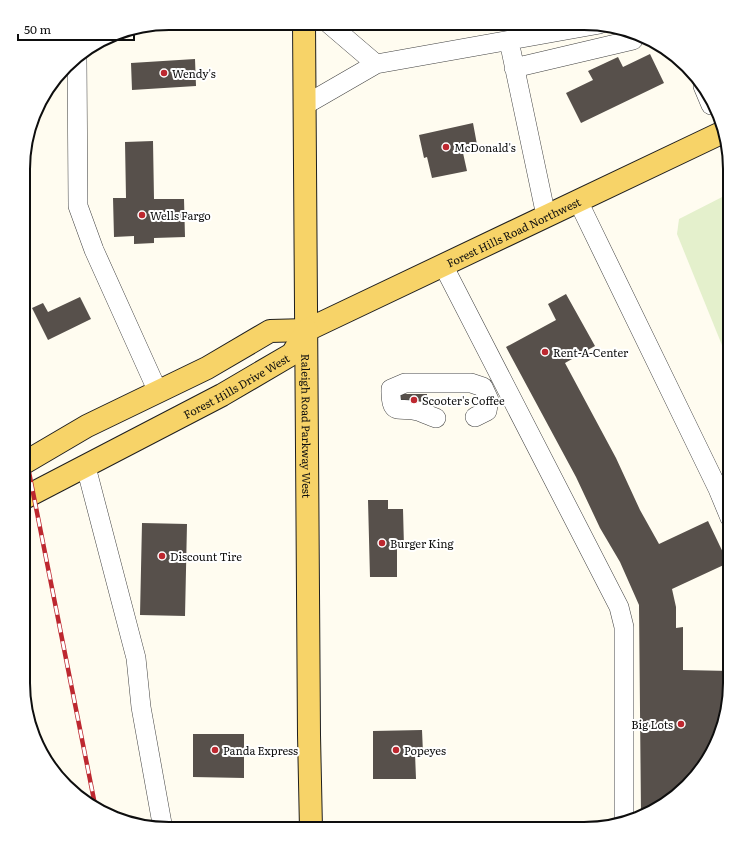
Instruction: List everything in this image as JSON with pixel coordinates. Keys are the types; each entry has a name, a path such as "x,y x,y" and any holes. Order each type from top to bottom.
{"main road":[{"name":"Raleigh Road Parkway West","path":"304,30 311,822"},
{"name":"Forest Hills Road Northwest","path":"307,330 718,135"},
{"path":"30,459 87,426 207,368 270,331 307,330"},
{"name":"Forest Hills Drive West","path":"30,495 222,395 292,354 307,330"}],"lane":[{"path":"336,30 376,64"},
{"path":"305,105 376,64 568,30"},
{"path":"514,68 633,40 632,39"},
{"path":"509,41 546,216"},
{"path":"77,64 78,206 94,250 158,392"},
{"path":"578,201 723,501"},
{"path":"443,265 619,607 624,627 624,816"},
{"path":"436,418 417,411 402,411 394,408 390,400 391,389 405,383 470,383 483,387 489,400 487,412 475,417"},
{"path":"86,467 136,658 141,707 162,822"}],"green space":[{"path":"723,197 723,348 677,234 679,219"}],"building":[{"path":"650,54 664,83 581,123 566,93 593,80 588,71 618,57 623,67"},
{"path":"195,59 196,86 132,90 131,63"},
{"path":"473,123 478,150 463,153 467,171 432,178 427,157 424,158 419,135"},
{"path":"153,141 154,199 184,199 185,237 154,238 154,243 134,244 134,236 114,237 113,198 126,198 125,142"},
{"path":"566,294 595,346 565,363 616,458 640,510 659,544 708,521 723,552 723,565 672,589 676,607 676,628 683,627 683,670 723,671 723,692 716,728 700,760 689,775 676,788 661,799 641,810 639,605 620,562 600,528 576,477 506,347 556,320 548,304"},
{"path":"80,297 91,319 48,340 32,308 43,303 48,312"},
{"name":"Scooter's Coffee","path":"401,394 427,394 426,406 401,407"},
{"path":"368,500 388,500 388,509 403,509 404,547 397,547 397,577 370,577"},
{"path":"142,523 187,524 185,616 140,615"},
{"path":"422,730 423,753 415,753 416,779 373,779 373,731"},
{"path":"193,734 244,734 244,778 193,777"}],"railway":[{"path":"30,477 94,800"}],"place":[{"name":"Wendy's","path":"164,73"},
{"name":"McDonald's","path":"446,147"},
{"name":"Wells Fargo","path":"142,215"},
{"name":"Rent-A-Center","path":"545,352"},
{"name":"Scooter's Coffee","path":"414,400"},
{"name":"Burger King","path":"382,543"},
{"name":"Discount Tire","path":"162,556"},
{"name":"Big Lots","path":"681,724"},
{"name":"Panda Express","path":"215,750"},
{"name":"Popeyes","path":"396,750"}]}
